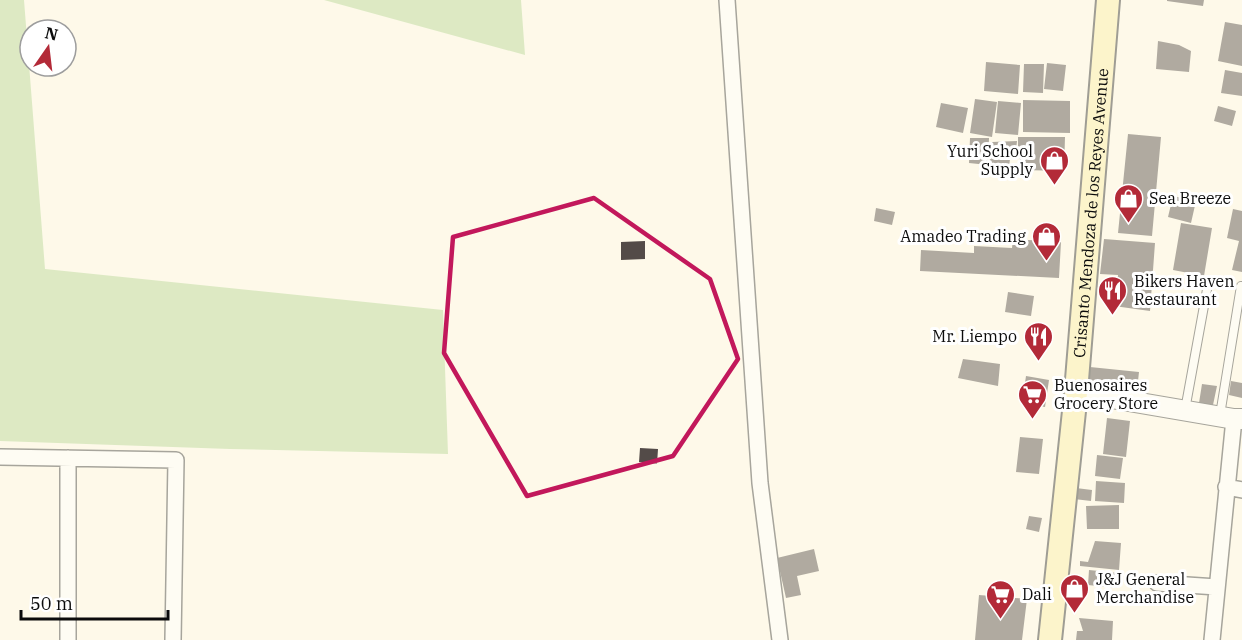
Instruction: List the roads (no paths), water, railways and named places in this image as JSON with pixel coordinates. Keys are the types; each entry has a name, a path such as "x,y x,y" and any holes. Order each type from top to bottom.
{"main road":[{"name":"Crisanto Mendoza de los Reyes Avenue","path":"1050,640 1076,392 1108,0"}],"street":[{"path":"727,0 760,483 780,640"},
{"path":"1076,392 1232,418 1212,640"},
{"path":"0,457 176,460 173,640"},
{"path":"68,458 68,640"},
{"path":"1226,487 1242,490"},
{"path":"1157,583 1217,587"}],"lane":[{"path":"1185,411 1208,284"},
{"path":"1232,418 1241,286"}],"place":[{"name":"Yuri School Supply","path":"1054,186"},
{"name":"Sea Breeze","path":"1128,224"},
{"name":"Amadeo Trading","path":"1047,262"},
{"name":"Bikers Haven Restaurant","path":"1113,316"},
{"name":"Mr. Liempo","path":"1038,362"},
{"name":"Buenosaires Grocery Store","path":"1033,420"},
{"name":"J&J General Merchandise","path":"1075,614"},
{"name":"Dali","path":"1001,620"}]}
